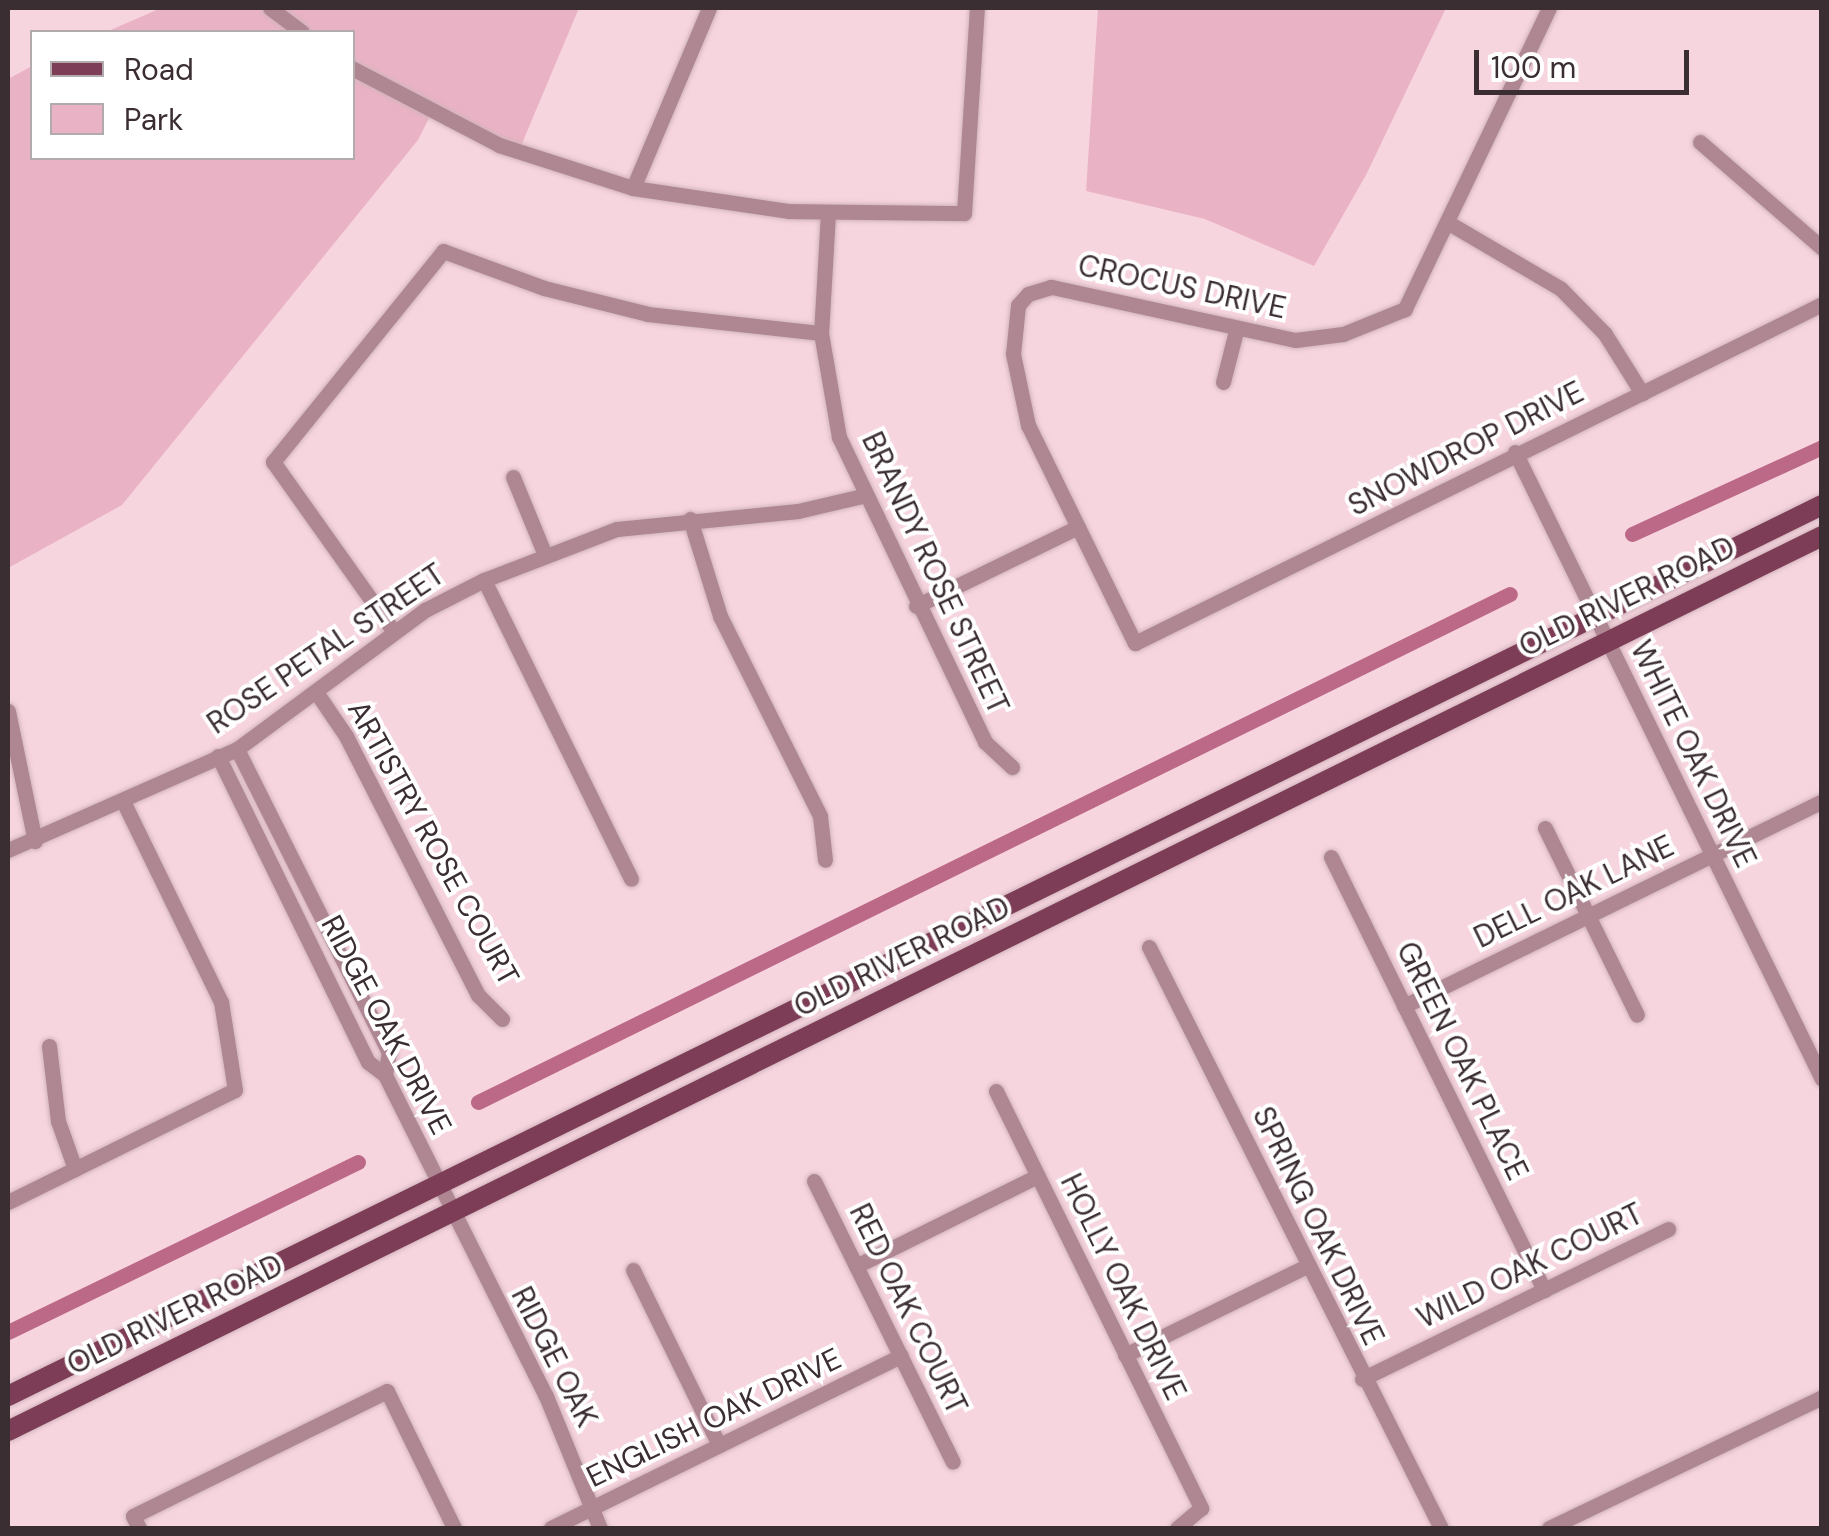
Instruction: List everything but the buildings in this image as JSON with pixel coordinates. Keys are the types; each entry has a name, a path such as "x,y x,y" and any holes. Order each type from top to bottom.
{"main road":[{"name":"OLD RIVER ROAD","path":"8,1396 1594,612 1822,505"},
{"name":"OLD RIVER ROAD","path":"8,1432 1822,536"}],"street":[{"path":"270,8 299,30"},
{"path":"632,188 709,8"},
{"path":"355,70 487,139 632,188 742,207 964,213 977,8"},
{"name":"CROCUS DRIVE","path":"1078,527 1020,403 1014,315 1028,294 1052,287 1236,331 1319,338 1406,308 1549,8"},
{"path":"1700,142 1822,248"},
{"name":"BRANDY ROSE STREET","path":"828,212 821,332 838,436 862,496 985,742 1012,767"},
{"path":"1447,222 1561,289 1605,334 1642,392"},
{"path":"394,632 273,462 443,251 614,306 702,323 821,332"},
{"name":"SNOWDROP DRIVE","path":"1078,527 1135,642 1822,304"},
{"path":"1223,382 1236,331"},
{"name":"WHITE OAK DRIVE","path":"1515,452 1819,1069"},
{"path":"513,477 545,555"},
{"name":"ROSE PETAL STREET","path":"8,850 34,842 236,749 394,632 484,580 617,529 690,518 798,511 862,496"},
{"path":"690,518 708,586 820,816 824,860"},
{"path":"916,606 1078,527"},
{"path":"484,580 631,879"},
{"name":"ARTISTRY ROSE COURT","path":"316,692 346,736 478,995 502,1019"},
{"path":"8,710 34,842"},
{"name":"RIDGE OAK DRIVE","path":"236,749 390,1052 385,1075"},
{"name":"RIDGE OAK DRIVE","path":"218,756 368,1062 385,1075 440,1184 449,1214"},
{"path":"8,1202 235,1090 221,1002 124,800"},
{"name":"DELL OAK LANE","path":"1404,1006 1822,801"},
{"path":"1545,828 1637,1015"},
{"name":"GREEN OAK PLACE","path":"1330,857 1544,1290"},
{"name":"SPRING OAK DRIVE","path":"1149,946 1362,1379 1441,1528"},
{"path":"49,1046 58,1121 75,1169"},
{"name":"HOLLY OAK DRIVE","path":"996,1091 1201,1508 1178,1528"},
{"path":"856,1266 1037,1176"},
{"name":"RED OAK COURT","path":"814,1181 953,1462"},
{"name":"RIDGE OAK","path":"449,1214 546,1396 600,1528"},
{"name":"WILD OAK COURT","path":"1362,1379 1668,1229"},
{"path":"1126,1355 1307,1266"},
{"path":"633,1270 720,1446"},
{"name":"ENGLISH OAK DRIVE","path":"551,1528 900,1356"},
{"path":"136,1522 387,1392 454,1528"},
{"path":"1549,1528 1822,1397"}],"green space":[{"path":"161,8 579,8 518,153 431,114 418,140 122,505 8,568 8,79 30,67 30,160 355,160 355,30 111,30"},
{"path":"1098,8 1446,8 1366,175 1314,266 1205,219 1086,191"}],"waterway":[{"path":"1632,534 1822,447"},
{"path":"478,1102 1510,594"},
{"path":"8,1332 358,1162"}]}
